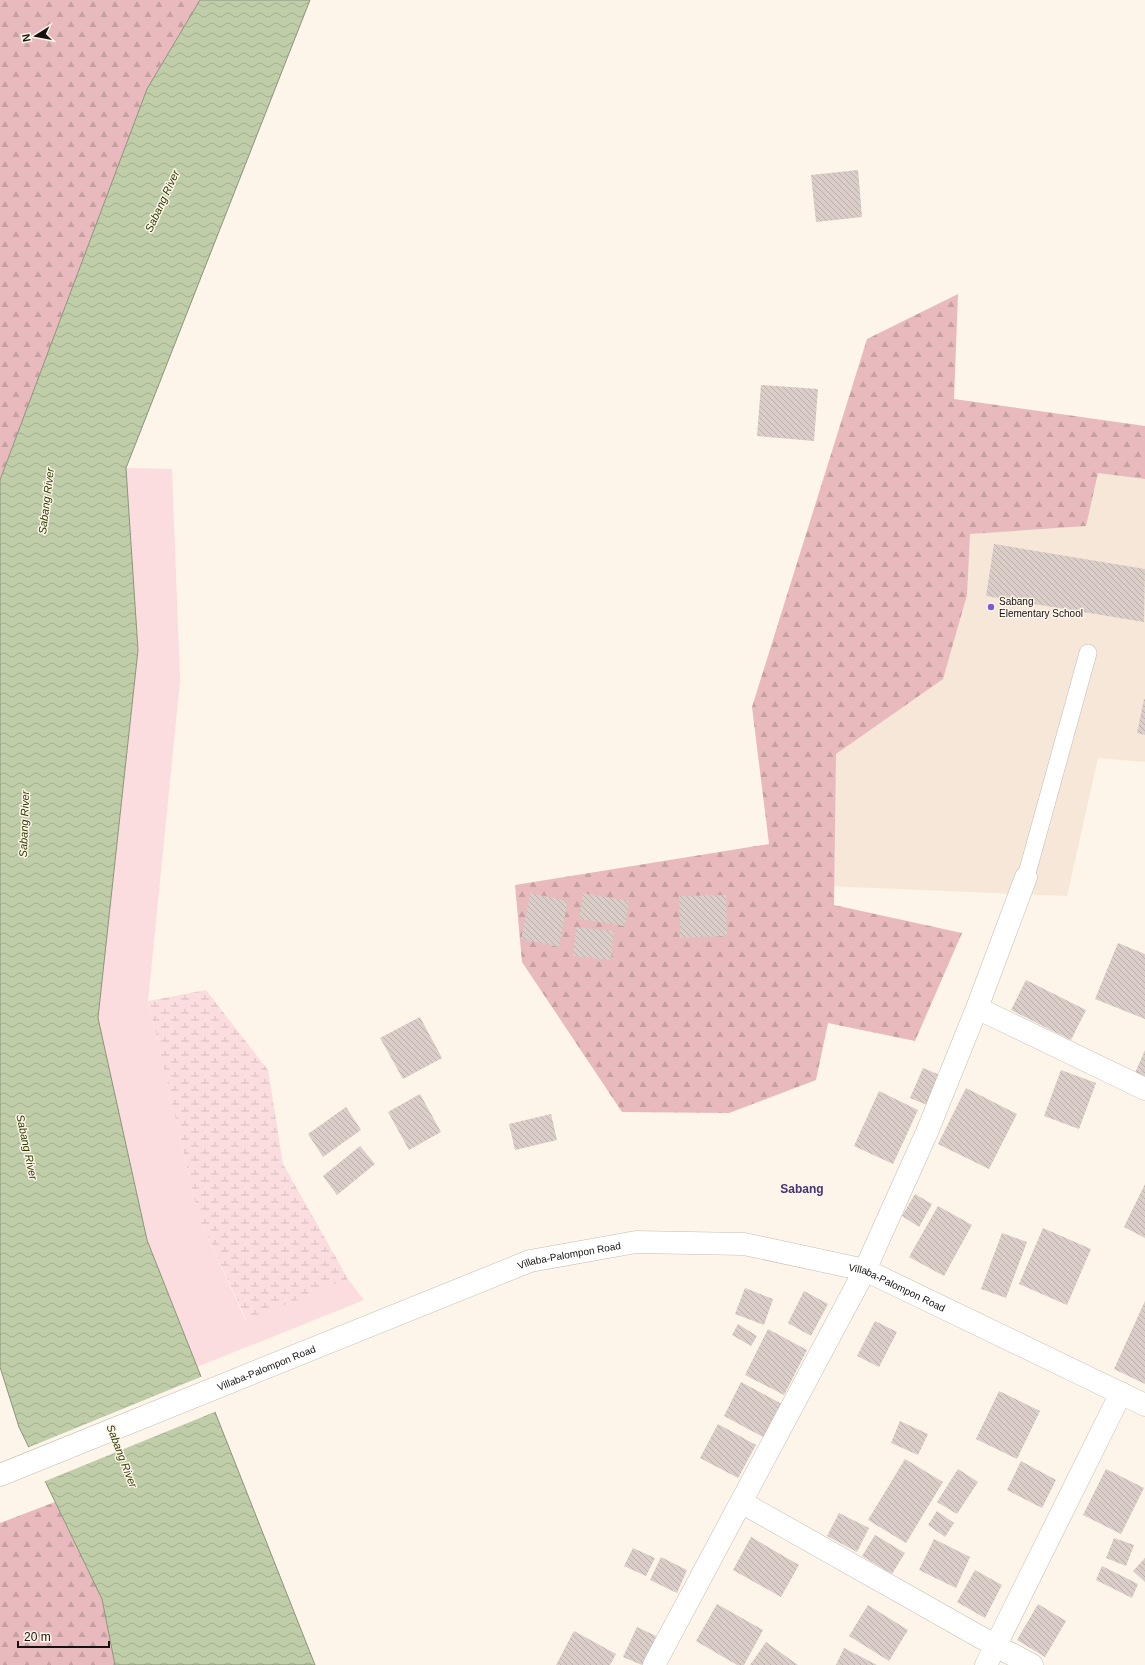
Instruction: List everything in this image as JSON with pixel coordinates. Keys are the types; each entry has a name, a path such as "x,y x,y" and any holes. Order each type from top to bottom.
{"street":[{"path":"654,1665 865,1270 927,1132 977,1008 1026,876"},
{"path":"977,1008 1145,1089"},
{"name":"Villaba-Palompon Road","path":"0,1475 530,1262 636,1242 744,1244 865,1270 1145,1405"},
{"path":"991,1656 1121,1393"},
{"path":"741,1502 991,1656 1032,1665"}],"lane":[{"path":"1026,876 1088,653"}],"shaded area":[{"name":"Sabang Elementary School","path":"859,440 1145,456 1145,762 1098,758 1067,896 802,885"}],"green space":[{"path":"0,0 200,0 147,89 0,480"},
{"path":"958,294 954,399 1145,426 1145,479 1098,473 1086,526 970,534 967,595 943,679 836,754 834,905 962,933 915,1041 828,1023 816,1080 729,1113 622,1112 522,962 515,885 769,844 752,707 867,339"},
{"path":"126,468 172,469 180,681 148,1001 199,1218 246,1321 348,1279 364,1300 197,1367 147,1240 98,1018 138,650"},
{"path":"206,990 268,1070 283,1164 348,1279 247,1321 199,1218 148,1001"},
{"path":"55,1502 102,1599 115,1665 0,1665 0,1523"}],"water":[{"name":"Sabang River","path":"200,0 310,0 126,468 138,650 98,1018 147,1240 315,1665 115,1665 102,1599 19,1427 0,1367 0,480 147,89"}],"pier":[{"path":"203,1376 217,1411 43,1482 27,1448"}],"building":[{"path":"858,170 862,217 816,222 811,175"},
{"path":"761,385 818,389 814,441 757,436"},
{"path":"994,544 1145,569 1144,622 986,596"},
{"path":"1145,699 1145,735 1137,733"},
{"path":"530,893 568,901 559,947 521,939"},
{"path":"583,893 629,901 625,926 579,919"},
{"path":"726,895 727,936 680,938 679,896"},
{"path":"576,927 614,931 611,960 573,956"},
{"path":"1118,943 1145,954 1145,1019 1095,999"},
{"path":"1026,980 1086,1010 1071,1040 1011,1010"},
{"path":"420,1017 442,1058 403,1079 380,1038"},
{"path":"1145,1050 1145,1077 1135,1073"},
{"path":"923,1068 940,1075 927,1105 910,1098"},
{"path":"1061,1070 1096,1083 1079,1129 1044,1116"},
{"path":"966,1088 1017,1114 989,1169 938,1144"},
{"path":"879,1091 918,1110 893,1164 854,1146"},
{"path":"420,1094 441,1132 409,1150 388,1112"},
{"path":"346,1107 361,1130 323,1157 308,1134"},
{"path":"551,1114 557,1140 515,1150 509,1124"},
{"path":"360,1146 375,1164 337,1195 323,1176"},
{"path":"1145,1184 1145,1238 1124,1227"},
{"path":"915,1194 932,1204 919,1227 902,1216"},
{"path":"938,1206 972,1225 944,1276 909,1257"},
{"path":"1043,1228 1091,1249 1067,1305 1019,1284"},
{"path":"1002,1233 1027,1242 1006,1298 981,1289"},
{"path":"745,1288 773,1299 764,1325 735,1314"},
{"path":"804,1291 828,1304 811,1336 788,1323"},
{"path":"1145,1301 1145,1384 1114,1369"},
{"path":"875,1321 897,1332 879,1367 857,1356"},
{"path":"738,1324 757,1336 751,1346 732,1335"},
{"path":"768,1329 807,1350 784,1395 745,1375"},
{"path":"741,1382 782,1404 765,1438 724,1416"},
{"path":"999,1391 1040,1411 1017,1459 976,1439"},
{"path":"900,1421 928,1434 918,1455 891,1443"},
{"path":"718,1424 756,1445 738,1478 700,1458"},
{"path":"905,1459 943,1482 906,1543 868,1520"},
{"path":"1021,1461 1056,1480 1042,1508 1007,1490"},
{"path":"958,1469 978,1482 957,1514 937,1502"},
{"path":"1106,1469 1144,1488 1121,1534 1083,1515"},
{"path":"937,1511 954,1523 945,1537 928,1525"},
{"path":"839,1513 869,1528 857,1552 827,1536"},
{"path":"875,1535 905,1553 892,1574 862,1556"},
{"path":"751,1537 799,1565 781,1597 733,1570"},
{"path":"1114,1538 1134,1545 1126,1566 1106,1558"},
{"path":"934,1539 970,1557 956,1588 919,1570"},
{"path":"633,1548 655,1558 646,1576 624,1566"},
{"path":"661,1557 687,1570 677,1593 650,1580"},
{"path":"1145,1558 1145,1582 1133,1571"},
{"path":"1102,1566 1138,1584 1132,1598 1096,1580"},
{"path":"975,1570 1002,1585 985,1618 957,1602"},
{"path":"717,1604 763,1630 744,1665 737,1665 696,1641"},
{"path":"1038,1604 1066,1621 1045,1657 1017,1640"},
{"path":"868,1605 908,1630 889,1661 849,1636"},
{"path":"637,1627 656,1636 642,1665 623,1657"},
{"path":"574,1631 616,1654 610,1665 556,1665"},
{"path":"766,1642 798,1665 750,1665"},
{"path":"844,1648 877,1665 836,1665"}],"place":[{"name":"Sabang Elementary School","path":"991,607"}],"district":[{"name":"Sabang","path":"802,1189"}]}
